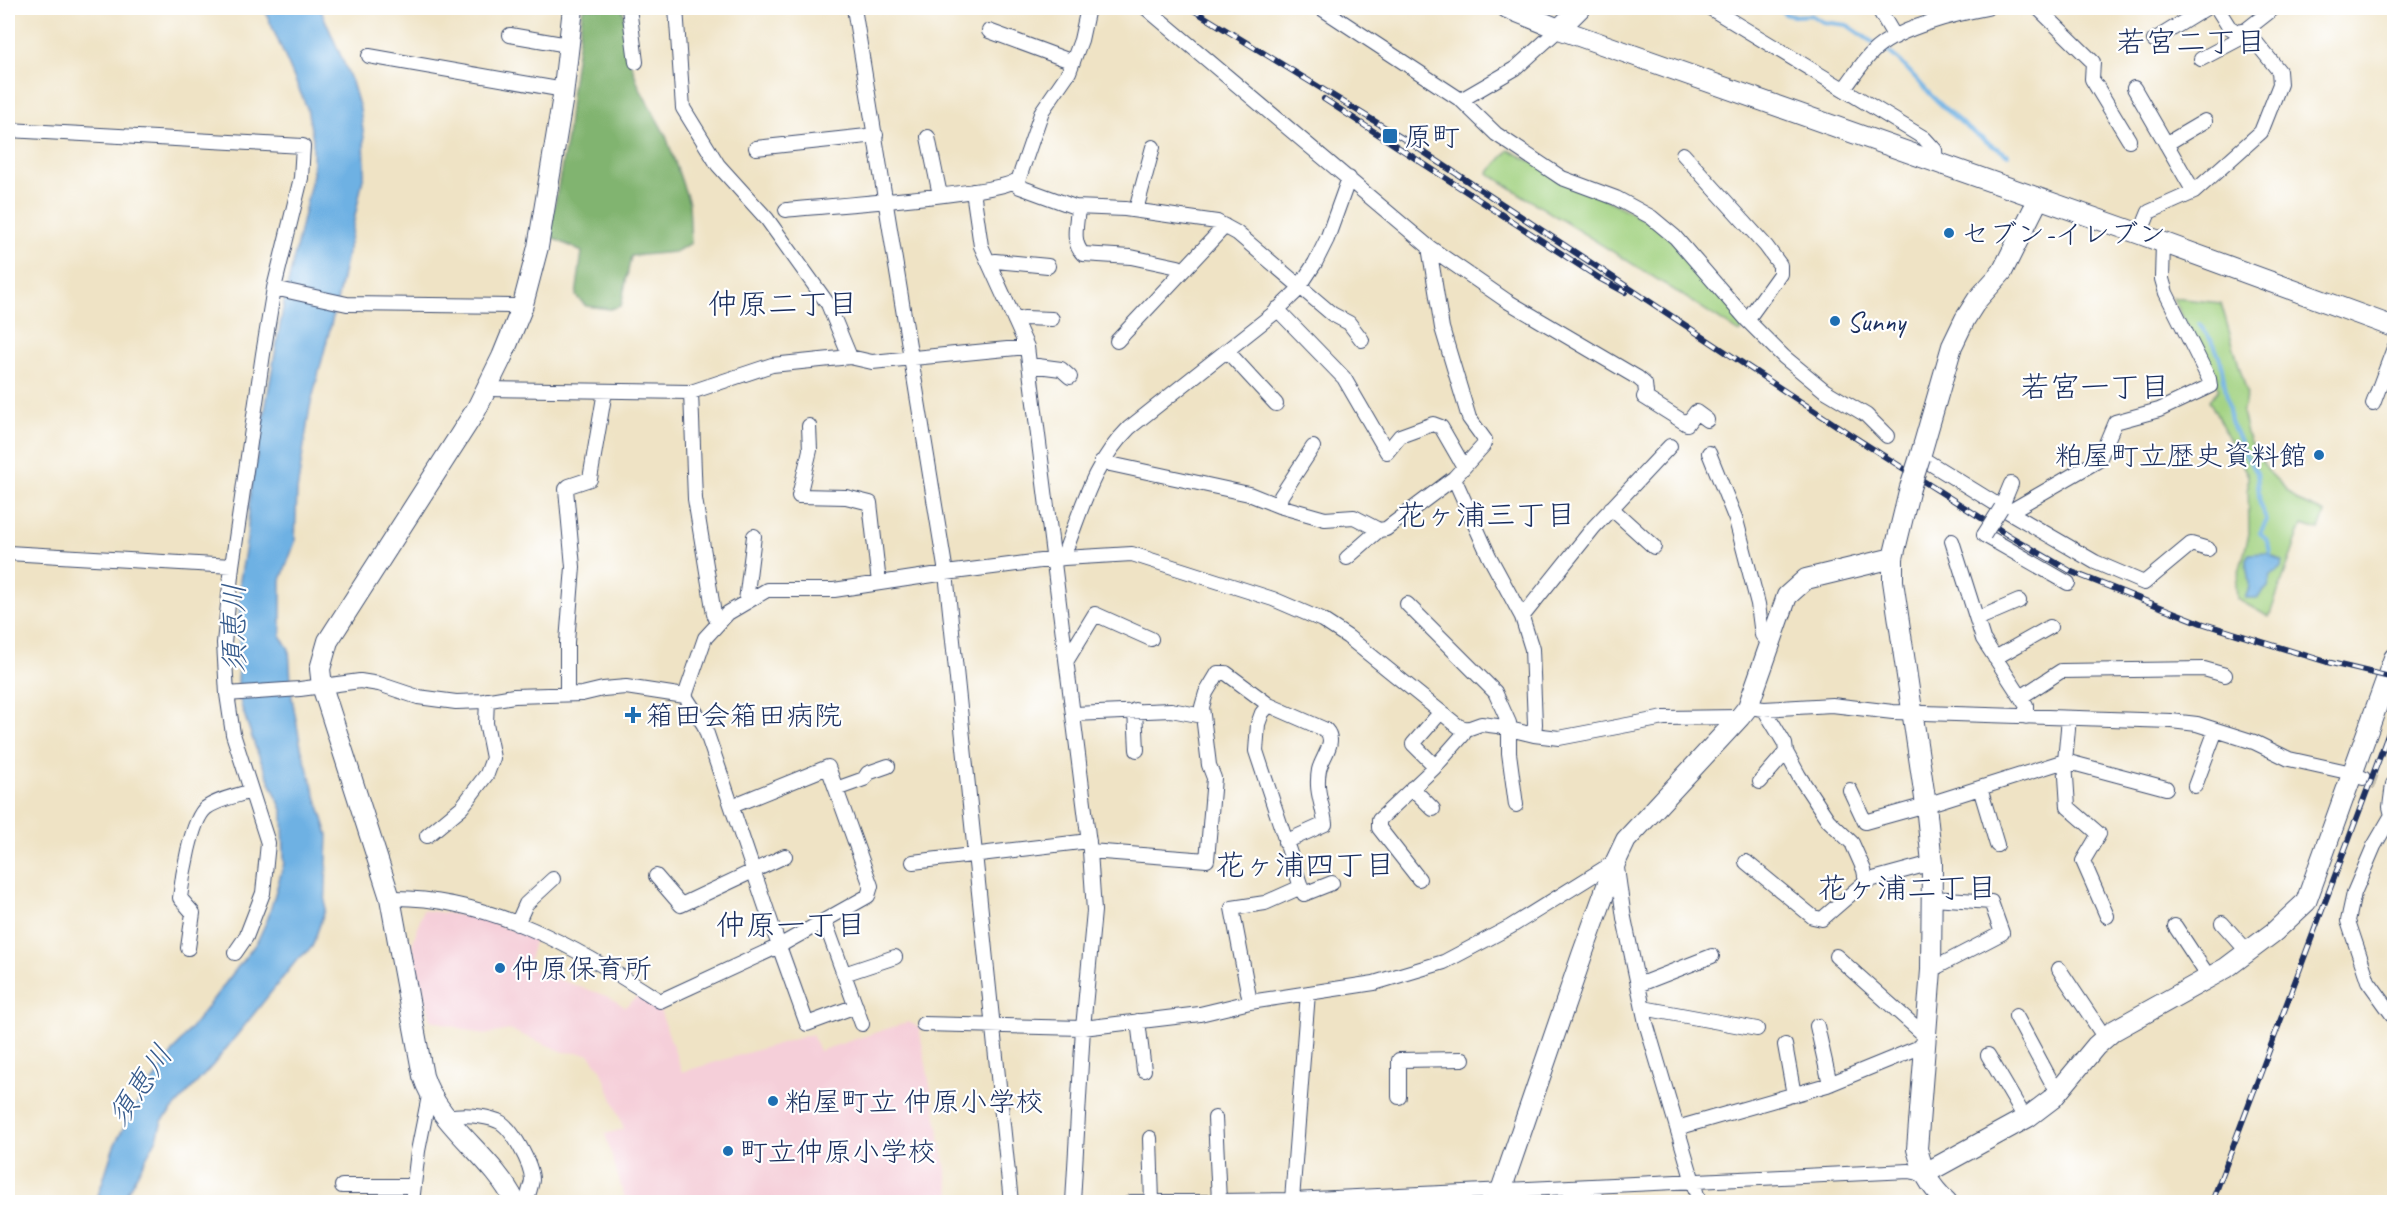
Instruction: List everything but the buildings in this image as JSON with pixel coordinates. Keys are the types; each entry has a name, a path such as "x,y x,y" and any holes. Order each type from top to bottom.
{"street":[{"path":"515,1203 479,1153 429,1096 423,1076 390,898 322,686 320,669 328,641 487,389 522,308 538,247 564,90 573,8"},
{"path":"629,8 636,62"},
{"path":"676,8 683,108 718,165 767,219 828,304 850,357"},
{"path":"854,8 946,573 1011,1203"},
{"path":"786,210 940,195 1015,183 1019,178 1042,111 1065,81 1073,62 1081,40 1088,8"},
{"path":"1146,8 1429,247 1507,301 1638,378 1646,384 1644,397 1656,405 1687,424 1696,412 1707,420"},
{"path":"1321,8 1461,100 1496,134 1562,178 1616,198 1652,217 1675,237 1747,320 1784,357 1824,390 1866,415 1887,436"},
{"path":"1507,8 1559,29 2139,234 2394,327"},
{"path":"1461,100 1516,68 1580,8"},
{"path":"1710,8 1924,138 1935,150 1936,163"},
{"path":"1878,8 1894,37"},
{"path":"1844,89 1876,48 1894,37 1979,8"},
{"path":"2038,8 2093,62 2092,79 2128,140"},
{"path":"2154,40 2206,8"},
{"path":"2217,8 2229,27 2237,32 2246,30"},
{"path":"2201,59 2239,39 2246,30 2274,8"},
{"path":"2139,234 2149,212 2194,192 2260,132 2280,84 2278,71 2246,30"},
{"path":"989,31 1073,62"},
{"path":"510,35 568,45"},
{"path":"369,56 564,90"},
{"path":"2134,88 2194,192"},
{"path":"2166,144 2205,121"},
{"path":"8,130 303,146 301,178 232,566 224,644 231,694 233,734 268,843 263,893 246,937 235,953"},
{"path":"756,148 876,135"},
{"path":"928,137 940,195"},
{"path":"1136,210 1153,147"},
{"path":"1683,154 1780,265 1780,274 1747,320"},
{"path":"1060,559 1101,462 1115,443 1129,428 1277,309 1300,286 1326,239 1349,178"},
{"path":"1015,183 1020,187 1078,208 1136,210 1202,219 1225,226 1237,233 1332,314 1349,323 1362,340"},
{"path":"973,191 981,246 1028,347 1060,559 1067,660 1089,846 1094,911 1083,1028 1073,1203"},
{"path":"1947,1203 1930,1186 1917,1149 1931,970 1932,862 1926,805 1893,581 1893,558 1910,488 1953,346 1965,319 1977,300 2002,272 2038,200"},
{"path":"1078,208 1076,241 1083,254 1131,257 1178,267 1183,271"},
{"path":"1117,341 1225,226"},
{"path":"2068,584 1984,535 2005,510 2099,460 2115,422 2159,410 2210,386 2209,378 2166,293 2162,279 2163,243"},
{"path":"1347,558 1379,530 1395,524 1454,478 1485,441 1469,418 1442,328 1429,247"},
{"path":"989,263 995,261 1048,266"},
{"path":"280,289 347,304 514,306 522,308"},
{"path":"1277,309 1344,378 1387,452 1400,436 1433,424 1441,427 1464,467"},
{"path":"1015,321 1024,318 1052,319"},
{"path":"487,389 691,392 772,365 850,357 872,362 1028,347"},
{"path":"2373,404 2394,348"},
{"path":"1227,351 1276,404"},
{"path":"1030,365 1061,369 1070,377"},
{"path":"567,694 567,642 573,567 566,489 590,479 605,391"},
{"path":"691,392 695,499 714,614 718,623"},
{"path":"809,426 810,450 799,496 846,497 870,503 879,584"},
{"path":"1522,617 1611,508 1670,446"},
{"path":"1279,506 1281,496 1313,447"},
{"path":"1709,453 1736,520 1758,604 1762,635 1770,645"},
{"path":"1920,457 2005,510 2096,562 2144,583 2191,544 2208,549"},
{"path":"1101,462 1249,494 1279,506 1325,519 1354,517 1379,530"},
{"path":"1454,478 1489,556 1522,617 1532,649 1534,735"},
{"path":"2005,510 2011,484"},
{"path":"1611,508 1654,547"},
{"path":"746,602 754,536"},
{"path":"1952,541 1983,639 2026,705 2026,717"},
{"path":"8,553 232,566"},
{"path":"685,696 705,638 718,623 767,590 834,590 1060,559 1132,554 1273,599 1322,620 1348,637 1440,712 1464,728 1481,724 1559,738 1585,735 1664,718 1833,705 1912,712 2171,721 2197,724 2254,742 2289,759 2358,776"},
{"path":"1499,1197 1616,861 1626,840 1751,711 1787,596 1806,579 1893,558"},
{"path":"1977,620 2019,601"},
{"path":"1407,604 1495,692 1509,723 1509,753 1516,805"},
{"path":"1067,660 1095,614 1151,639"},
{"path":"1995,658 2050,627"},
{"path":"1131,1203 1499,1197 1590,1187 1909,1171 1924,1174 2025,1118 2053,1098 2105,1038 2131,1019 2210,979 2248,952 2306,902 2358,776 2394,658"},
{"path":"2021,697 2061,671 2204,669 2225,675"},
{"path":"913,862 1089,846 1207,860 1214,778 1209,765 1203,716 1206,693 1218,673 1226,673 1269,705 1326,730 1330,735 1331,740 1320,767 1317,794 1325,824 1285,842"},
{"path":"231,694 300,689 360,681 379,684 418,697 456,702 514,696 582,694 626,687 685,696 704,725 807,1024 856,1006"},
{"path":"427,836 462,807 487,774 493,758 486,723 487,700"},
{"path":"1269,705 1262,713 1258,724 1256,751 1285,842 1304,894 1332,883"},
{"path":"1135,710 1137,750"},
{"path":"1074,714 1171,710 1203,716"},
{"path":"1751,711 1785,744 1786,752 1799,776 1828,819 1852,843 1866,880"},
{"path":"1436,766 1413,744 1440,712"},
{"path":"2069,718 2065,761 2068,807 2099,834 2083,861 2107,916"},
{"path":"1419,879 1379,828 1379,820 1436,766 1463,735 1464,728"},
{"path":"2195,786 2216,730"},
{"path":"1760,782 1786,752"},
{"path":"1850,790 1865,822 2065,761 2166,788"},
{"path":"836,789 864,779 868,773 888,766"},
{"path":"390,898 476,909 554,938 660,1001 779,946 868,896 871,886 828,767 732,806"},
{"path":"2389,784 2393,820 2374,846 2354,893 2348,921 2368,981 2394,1017"},
{"path":"1412,788 1433,809"},
{"path":"1980,788 1996,845"},
{"path":"188,948 193,913 180,898 184,866 200,814 207,807 251,791"},
{"path":"656,876 681,905 785,856"},
{"path":"1616,861 1624,918 1643,1008 1699,1203"},
{"path":"924,1024 1083,1028 1200,1014 1250,1002 1374,983 1444,962 1510,927 1616,861"},
{"path":"1746,862 1813,917 1822,919 1866,880 1932,862"},
{"path":"517,924 526,904 553,879"},
{"path":"1250,1002 1232,908 1265,903 1301,887"},
{"path":"1931,970 2002,933 1991,902 1933,898"},
{"path":"825,922 862,1024"},
{"path":"2222,923 2248,952"},
{"path":"2175,926 2210,979"},
{"path":"1638,985 1712,956"},
{"path":"1836,956 1926,1038"},
{"path":"844,974 895,957"},
{"path":"2059,969 2105,1038"},
{"path":"1284,1201 1308,993"},
{"path":"1643,1008 1756,1029"},
{"path":"2016,1016 2051,1081 2059,1090"},
{"path":"1138,1021 1144,1070"},
{"path":"1817,1026 1830,1084"},
{"path":"1677,1128 1830,1084 1926,1038"},
{"path":"1785,1045 1794,1095"},
{"path":"1988,1055 2025,1118"},
{"path":"1399,1097 1399,1060 1463,1059"},
{"path":"412,1203 418,1151 429,1096"},
{"path":"447,1117 459,1114 475,1116 498,1121 507,1127 528,1164 532,1179 526,1203"},
{"path":"1215,1118 1219,1201"},
{"path":"1150,1138 1152,1202"},
{"path":"342,1186 414,1186"},
{"path":"1590,1187 1598,1203"}],"shaded area":[{"name":"粕屋町立 仲原小学校","path":"423,910 476,917 535,938 527,968 609,997 625,1007 640,994 659,1007 682,1072 812,1034 819,1051 908,1022 919,1027 952,1202 626,1202 605,1134 624,1129 601,1069 589,1054 564,1052 510,1030 484,1035 431,1020 412,945"}],"green space":[{"path":"583,8 622,8 626,48 639,87 666,136 689,203 691,243 675,252 631,256 621,306 610,309 586,306 576,296 582,252 549,236 567,138"},
{"path":"1509,150 1654,224 1674,242 1746,325 1740,333 1488,173"},
{"path":"2173,298 2221,303 2247,393 2242,413 2249,441 2269,472 2298,501 2325,513 2319,530 2302,525 2269,617 2237,599 2236,584 2249,534 2248,476 2209,400 2219,389"}],"water":[{"path":"264,8 320,8 352,82 360,109 364,138 365,169 338,297 310,407 297,491 295,542 281,580 281,637 289,649 292,698 301,747 328,835 325,910 312,947 296,961 213,1065 162,1121 157,1138 127,1193 128,1202 96,1202 114,1146 134,1108 181,1041 257,942 268,918 284,863 283,812 256,749 241,705 238,686 240,580 247,539 250,495 285,297 313,174 313,139 307,108"},
{"path":"2267,553 2283,562 2282,567 2271,575 2268,587 2257,598 2245,598 2249,587 2246,559 2249,554"}],"waterway":[{"path":"1779,8 1785,14 1811,15 1823,22 1847,25 1875,44"},
{"path":"1882,47 1904,65 1935,99 1961,122 2008,155"},
{"path":"2199,324 2214,344 2221,362 2231,421 2244,452 2257,473 2260,506 2267,520 2260,533 2268,542 2270,553"}],"tunnel":[{"path":"2363,778 2380,784"}],"railway":[{"path":"1190,8 1407,141 1851,435 2008,535 2072,572 2201,623 2327,662 2394,678"},
{"path":"1324,99 1599,278 1625,292"},
{"path":"2212,1202 2394,719"}],"place":[{"name":"原町","path":"1390,136"},
{"name":"セブン-イレブン","path":"1949,233"},
{"name":"Sunny","path":"1835,321"},
{"name":"粕屋町立歴史資料館","path":"2319,455"},
{"name":"箱田会箱田病院","path":"633,715"},
{"name":"仲原保育所","path":"500,968"},
{"name":"粕屋町立 仲原小学校","path":"773,1101"},
{"name":"町立仲原小学校","path":"728,1151"}],"district":[{"name":"若宮二丁目","path":"2191,42"},
{"name":"仲原二丁目","path":"783,304"},
{"name":"若宮一丁目","path":"2095,387"},
{"name":"花ヶ浦三丁目","path":"1486,515"},
{"name":"花ヶ浦四丁目","path":"1305,865"},
{"name":"花ヶ浦二丁目","path":"1907,888"},
{"name":"仲原一丁目","path":"791,925"}],"water label":[{"name":"須恵川","path":"234,628"},
{"name":"須恵川","path":"140,1085"}]}
